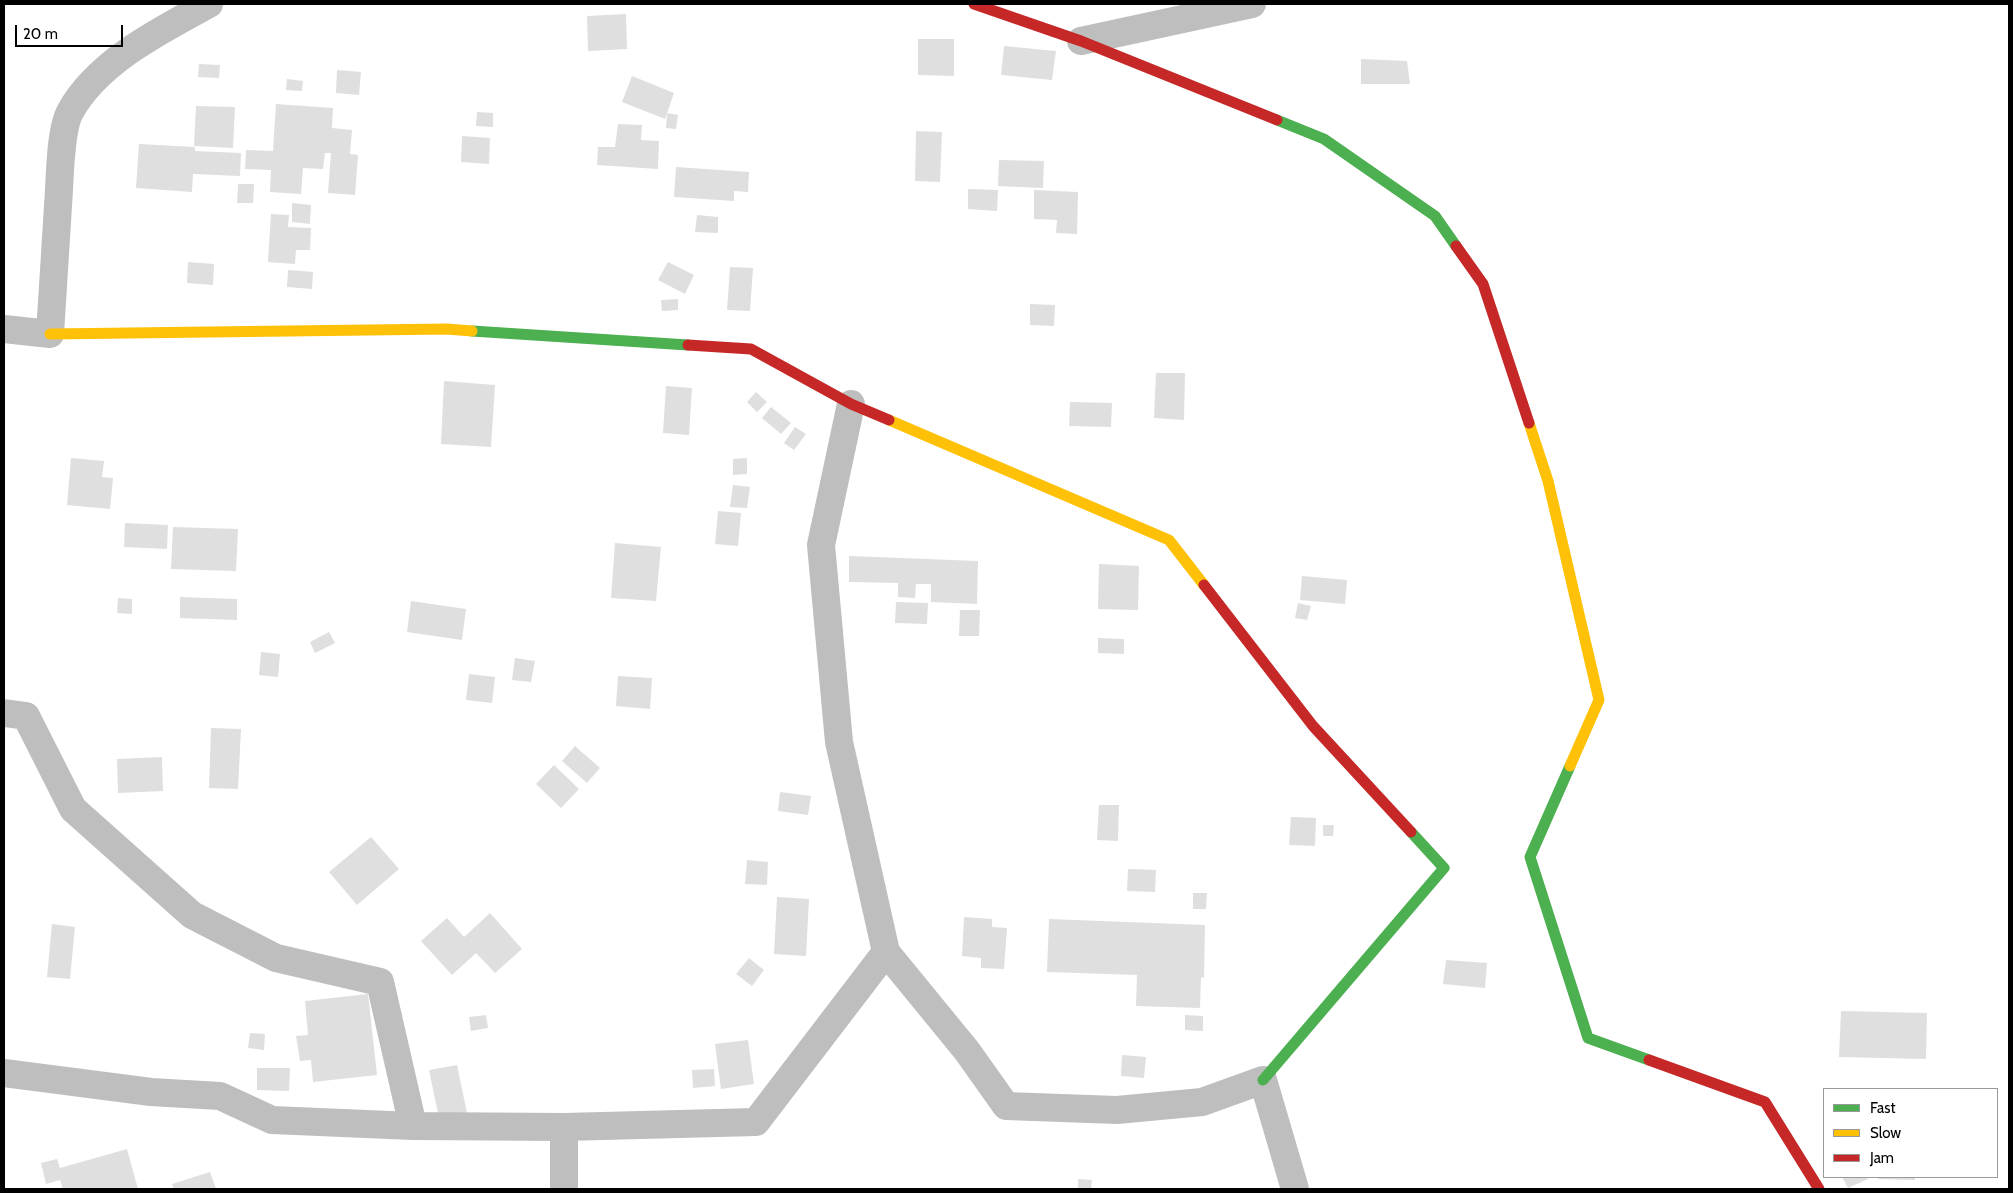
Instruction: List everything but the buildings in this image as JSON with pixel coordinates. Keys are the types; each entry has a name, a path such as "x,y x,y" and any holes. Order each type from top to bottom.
{"street":[{"path":"50,334 62,148 69,113 91,82 126,54 170,24 209,4"},
{"path":"974,4 1081,41 1324,139 1435,216 1483,284 1548,481 1599,700 1530,857 1588,1038 1765,1102 1819,1189"},
{"path":"1081,41 1252,4"},
{"path":"4,329 50,334 447,329 751,349 851,404 1169,540 1313,726 1444,868 1263,1080 1202,1102 1117,1110 1006,1106 967,1051 886,952 839,742 821,545 851,404"},
{"path":"4,713 26,716 73,809 192,915 276,958 380,982 413,1126"},
{"path":"4,1073 152,1092 220,1096 272,1120 413,1126 564,1127 756,1122 886,952"},
{"path":"1263,1080 1295,1189"},
{"path":"564,1127 564,1189"}],"traffic: fast":[{"path":"1277,120 1324,139 1435,216 1456,246"},
{"path":"472,331 688,345"},
{"path":"1570,766 1530,857 1588,1038 1649,1060"},
{"path":"1263,1080 1444,868 1411,832"}],"traffic: slow":[{"path":"50,334 447,329 472,331"},
{"path":"889,420 1169,540 1204,585"},
{"path":"1529,423 1548,481 1599,700 1570,766"}],"traffic: jam":[{"path":"974,4 1081,41 1277,120"},
{"path":"1456,246 1483,284 1529,423"},
{"path":"688,345 751,349 851,404 889,420"},
{"path":"1204,585 1313,726 1411,832"},
{"path":"1649,1060 1765,1102 1819,1189"}]}
